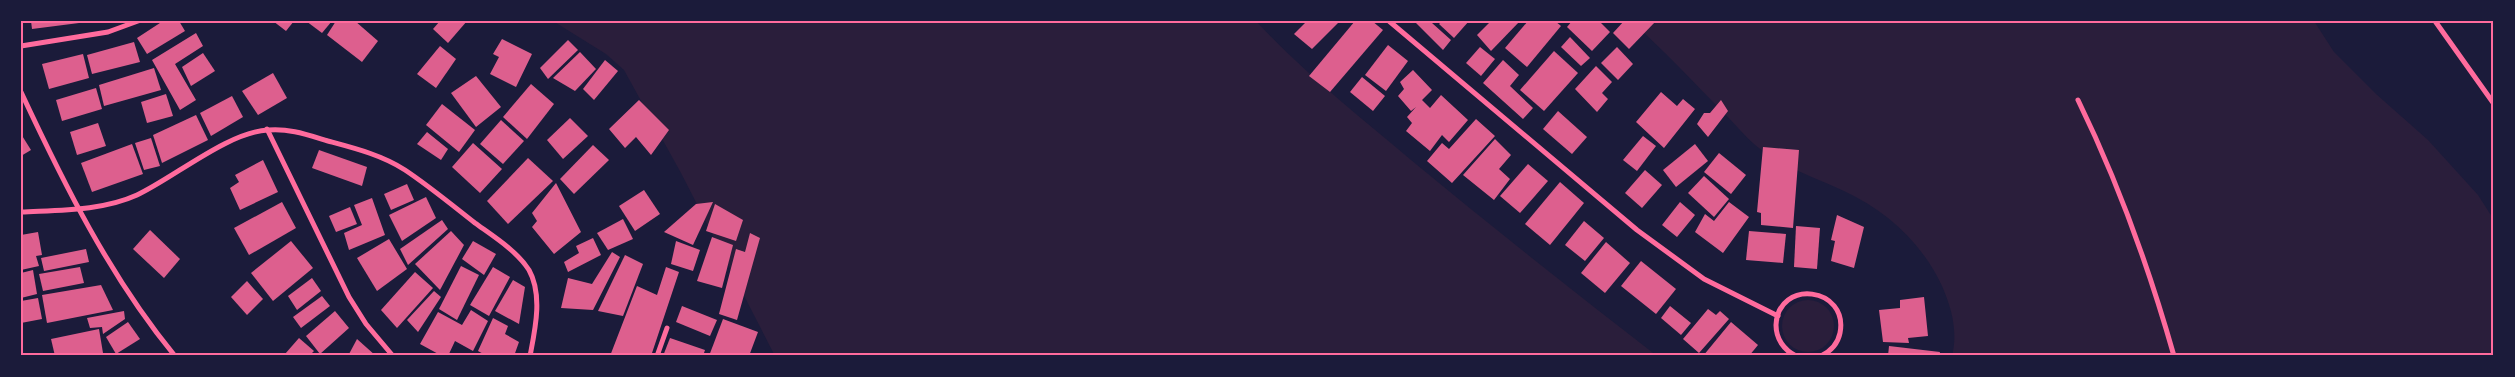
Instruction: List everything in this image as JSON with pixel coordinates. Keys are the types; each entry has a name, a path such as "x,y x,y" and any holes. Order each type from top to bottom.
{"street":[{"path":"21,46 108,32 138,21"},
{"path":"1389,21 1636,230 1704,279 1778,316"},
{"path":"2435,21 2494,104"},
{"path":"21,92 77,209 136,303 175,356"},
{"path":"2078,100 2098,141 2137,240 2174,356"},
{"path":"267,130 349,297 366,324 393,356"},
{"path":"21,212 77,209 111,203 135,196 237,137 267,130 289,130 306,134 390,162 405,170 497,239 523,263 532,277 537,298 530,356"},
{"path":"1796,356 1788,351 1776,331 1778,316 1787,301 1802,294 1819,295 1833,304 1840,320 1840,336 1831,349 1821,356"},
{"path":"657,356 668,328"}],"shaded area":[{"path":"553,21 1256,21 1312,76 1351,110 1533,259 1657,356 775,356 681,173 624,70 606,54"},
{"path":"1631,21 2314,21 2334,52 2376,94 2428,140 2478,195 2494,220 2494,356 1952,356 1954,329 1946,295 1934,270 1914,242 1889,219 1860,199 1786,165 1764,152"},
{"path":"1803,300 1813,300 1827,307 1834,321 1834,331 1827,345 1813,352 1803,352 1793,348 1786,341 1782,331 1782,321 1786,311 1793,304"}],"building":[{"path":"31,21 78,21 79,23 32,29"},
{"path":"163,21 179,21 185,31 147,54 137,38"},
{"path":"273,21 294,21 286,31"},
{"path":"306,21 332,21 322,33"},
{"path":"336,21 355,21 378,41 362,62 327,35"},
{"path":"440,21 467,21 448,43 433,29"},
{"path":"1307,21 1340,21 1312,49 1294,34"},
{"path":"1355,21 1372,21 1383,30 1330,92 1309,76"},
{"path":"1414,21 1434,21 1432,23 1451,40 1443,50"},
{"path":"1442,21 1469,21 1454,38 1439,24"},
{"path":"1491,21 1520,21 1491,51 1477,35"},
{"path":"1528,21 1555,21 1561,26 1527,67 1505,48"},
{"path":"1572,21 1599,21 1610,32 1592,51 1567,27"},
{"path":"1624,21 1656,21 1629,49 1613,33"},
{"path":"196,33 203,46 175,64 196,100 180,110 152,60"},
{"path":"1570,37 1590,58 1581,66 1561,47"},
{"path":"502,39 532,54 516,87 490,74 499,57 493,54"},
{"path":"568,40 578,50 548,79 540,68"},
{"path":"134,42 140,62 92,74 87,55"},
{"path":"1388,45 1408,61 1386,91 1365,75"},
{"path":"440,46 456,59 436,88 417,74"},
{"path":"1480,47 1495,59 1481,76 1466,63"},
{"path":"1617,47 1633,64 1618,80 1601,63"},
{"path":"1554,51 1578,73 1544,111 1520,90"},
{"path":"580,52 596,69 575,91 553,78"},
{"path":"203,53 215,71 191,86 182,67"},
{"path":"83,54 89,78 49,89 42,64"},
{"path":"605,60 618,71 594,100 583,89"},
{"path":"1503,60 1519,75 1510,86 1533,108 1523,119 1483,83"},
{"path":"1596,66 1612,82 1602,93 1608,99 1597,112 1575,89"},
{"path":"154,68 161,90 104,106 99,85"},
{"path":"1413,70 1432,90 1422,100 1430,108 1441,95 1468,120 1449,142 1442,135 1430,151 1406,131 1412,123 1407,117 1416,107 1411,111 1398,96 1404,89 1400,82"},
{"path":"273,73 287,98 258,115 242,91"},
{"path":"476,76 501,107 476,127 451,93"},
{"path":"1362,77 1385,96 1373,111 1350,92"},
{"path":"531,84 554,104 527,139 503,117"},
{"path":"96,88 102,109 62,121 56,100"},
{"path":"1661,92 1677,106 1683,99 1695,109 1664,148 1636,122"},
{"path":"166,94 173,116 147,123 141,102"},
{"path":"232,96 243,117 211,136 200,113"},
{"path":"639,100 669,130 651,155 636,137 625,148 609,129"},
{"path":"1721,100 1728,111 1708,137 1697,124 1704,113 1710,113"},
{"path":"442,104 475,130 459,152 426,125"},
{"path":"1558,111 1587,137 1572,154 1543,129"},
{"path":"196,115 208,140 162,163 153,135"},
{"path":"570,118 588,136 563,159 547,140"},
{"path":"1476,119 1495,136 1452,183 1427,161 1442,143 1449,149"},
{"path":"501,120 524,141 503,164 480,144"},
{"path":"98,123 106,146 77,155 70,132"},
{"path":"427,132 448,149 441,160 417,144"},
{"path":"21,134 31,150 21,156"},
{"path":"1643,136 1656,146 1637,171 1623,160"},
{"path":"151,138 160,166 144,170 135,143"},
{"path":"1495,139 1511,155 1499,169 1510,179 1494,200 1463,175"},
{"path":"473,143 502,169 480,193 452,167"},
{"path":"132,144 143,174 92,192 81,163"},
{"path":"1695,144 1708,161 1676,187 1663,170"},
{"path":"593,145 609,160 574,194 560,179"},
{"path":"1763,147 1799,150 1793,228 1761,225 1761,213 1757,212"},
{"path":"319,150 367,167 362,186 312,168"},
{"path":"1719,153 1746,175 1731,194 1704,172"},
{"path":"528,158 553,181 508,224 487,201"},
{"path":"263,160 278,192 240,210 230,188 239,182 235,175"},
{"path":"1528,164 1548,181 1520,213 1500,196"},
{"path":"1645,170 1662,185 1642,208 1625,193"},
{"path":"1704,176 1729,199 1714,217 1688,193"},
{"path":"1560,182 1584,203 1550,245 1525,224"},
{"path":"556,183 581,232 554,254 532,227 537,221 532,213"},
{"path":"407,184 414,200 391,210 384,194"},
{"path":"644,190 660,214 635,231 619,206"},
{"path":"426,197 436,218 402,241 389,215"},
{"path":"372,198 385,235 349,250 344,233 362,225 354,205"},
{"path":"282,202 296,228 249,255 234,228"},
{"path":"713,202 693,245 664,232 696,204"},
{"path":"1680,202 1695,215 1677,237 1662,225"},
{"path":"1729,202 1749,217 1723,253 1695,232 1705,214 1714,221"},
{"path":"715,204 743,220 736,241 706,231"},
{"path":"350,207 357,224 336,232 329,216"},
{"path":"1837,215 1864,227 1854,268 1831,261 1835,241 1831,240"},
{"path":"623,219 633,239 608,250 597,233"},
{"path":"442,220 448,229 408,265 400,249"},
{"path":"1584,221 1604,238 1585,261 1565,245"},
{"path":"1796,226 1820,228 1817,269 1794,267"},
{"path":"150,230 180,259 164,278 133,249"},
{"path":"451,231 464,245 440,290 415,264"},
{"path":"1749,231 1786,234 1783,263 1746,260"},
{"path":"38,232 42,255 36,256 39,266 21,270 21,235"},
{"path":"750,233 760,238 737,320 719,314 736,249 745,252"},
{"path":"712,237 733,245 722,288 697,281"},
{"path":"593,238 601,255 568,272 564,262 579,253 576,246"},
{"path":"389,239 407,269 377,291 357,258"},
{"path":"291,241 313,268 273,301 251,273"},
{"path":"473,241 496,254 484,275 462,259"},
{"path":"676,241 700,250 693,271 671,264"},
{"path":"1606,242 1630,263 1605,293 1581,273"},
{"path":"86,249 89,262 44,271 41,258"},
{"path":"612,252 620,257 593,310 561,308 568,278 592,284"},
{"path":"625,255 643,264 623,316 598,311"},
{"path":"1641,261 1676,289 1656,314 1621,286"},
{"path":"461,266 479,275 457,320 439,309"},
{"path":"80,267 84,283 43,291 39,274"},
{"path":"493,267 510,277 489,316 470,305"},
{"path":"666,267 679,272 651,356 610,356 637,286 657,295"},
{"path":"33,270 37,294 21,298 21,273"},
{"path":"415,272 433,288 397,328 381,310"},
{"path":"312,278 321,291 297,310 288,296"},
{"path":"513,280 525,287 519,324 495,311"},
{"path":"247,281 263,299 247,315 231,297"},
{"path":"101,285 113,310 47,323 42,295"},
{"path":"434,291 441,297 418,332 407,320"},
{"path":"322,296 330,306 301,328 293,317"},
{"path":"1924,297 1928,336 1908,338 1909,343 1883,342 1879,310 1900,308 1900,300"},
{"path":"38,298 42,319 21,323 21,301"},
{"path":"682,306 717,320 710,336 676,322"},
{"path":"1670,306 1691,323 1681,335 1661,318"},
{"path":"1708,309 1716,315 1720,311 1729,319 1699,353 1683,339"},
{"path":"471,310 488,321 473,351 455,341 448,356 442,356 420,344 438,312 462,325"},
{"path":"124,311 125,319 103,334 102,327 90,328 87,318"},
{"path":"335,311 349,328 320,354 306,336"},
{"path":"493,318 508,326 505,334 519,342 514,356 487,356 478,351"},
{"path":"723,319 758,332 749,356 709,356"},
{"path":"128,322 140,339 116,354 106,337"},
{"path":"1731,322 1758,345 1749,356 1703,356"},
{"path":"99,329 103,353 88,356 55,356 51,339"},
{"path":"299,338 314,351 309,356 287,356 285,354"},
{"path":"670,338 705,350 703,356 663,356"},
{"path":"357,339 376,356 348,356"},
{"path":"1889,346 1940,352 1939,356 1888,356"}]}
